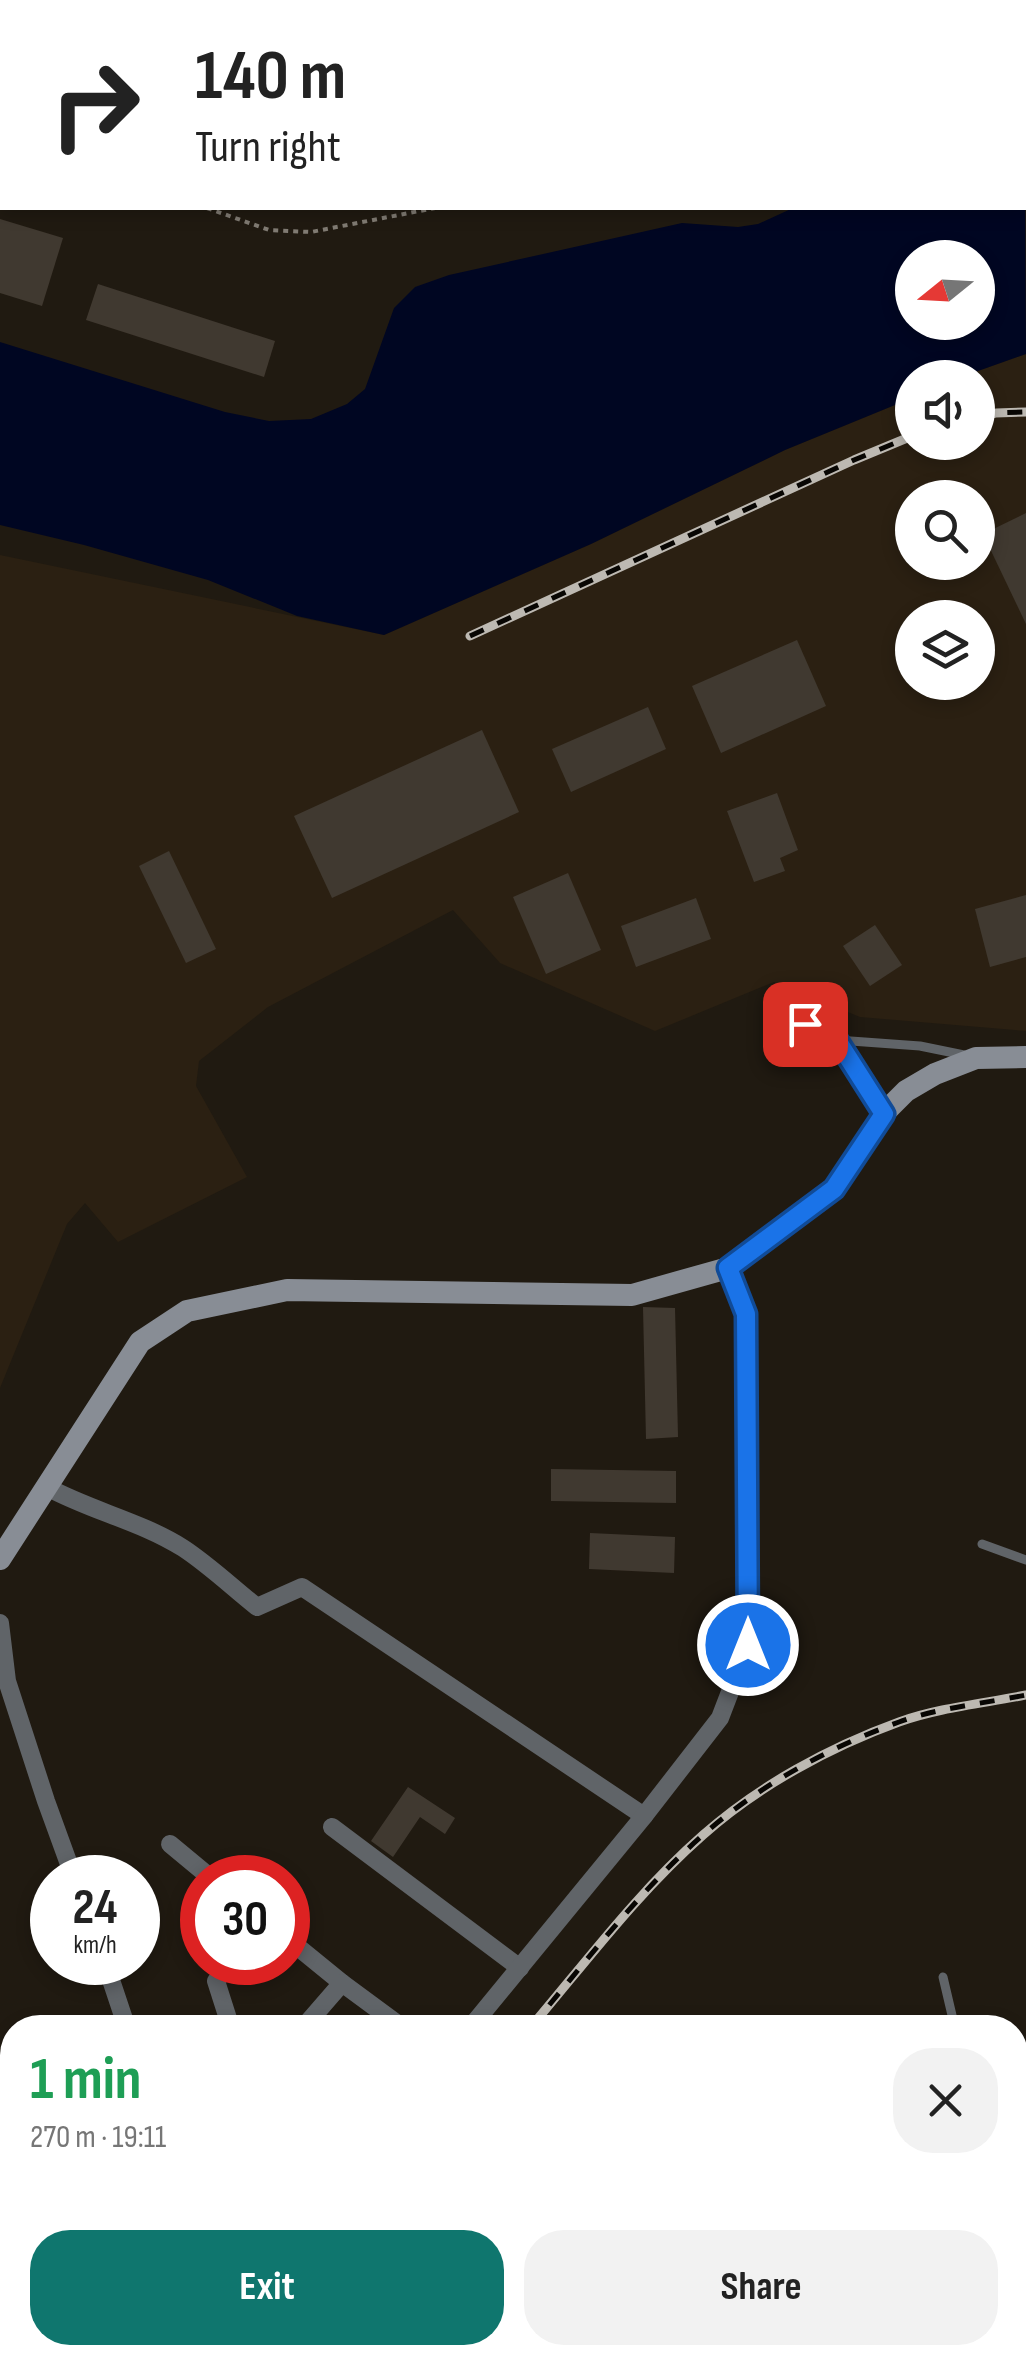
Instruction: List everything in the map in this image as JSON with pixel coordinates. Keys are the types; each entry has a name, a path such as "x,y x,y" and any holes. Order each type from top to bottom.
{"street":[{"path":"0,1560 140,1342 187,1310 287,1290 632,1295 728,1268 834,1189 884,1114 906,1091 934,1074 976,1058 1026,1057"},
{"path":"481,2015 720,1718 748,1645 746,1314 728,1268"},
{"path":"47,1486 183,1548 257,1607 302,1587 644,1816"},
{"path":"0,1623 7,1681 66,1855"},
{"path":"332,1827 520,1968"},
{"path":"170,1844 183,1855"},
{"path":"310,1957 385,2015"},
{"path":"314,2015 342,1983"},
{"path":"113,1985 123,2015"},
{"path":"217,1985 227,2015"}],"lane":[{"path":"772,1009 837,1040 920,1046 976,1058"},
{"path":"837,1040 884,1114"},
{"path":"982,1544 1026,1560"},
{"path":"943,1976 952,2015"}],"path":[{"path":"212,210 270,230 311,232 425,210"}],"shaded area":[{"path":"1026,354 1026,1031 860,1017 774,982 655,1031 500,963 453,910 268,1007 199,1061 196,1086 247,1177 118,1242 85,1203 67,1224 0,1388 0,555 384,635 591,544 785,450 895,405 895,460 995,460 995,365"}],"water":[{"path":"789,210 1025,210 1026,354 995,365 995,360 895,360 895,405 785,450 591,544 384,635 297,616 208,580 0,525 0,342 225,412 269,421 311,419 347,404 365,389 394,308 415,287 449,275 682,223 738,227 758,224"}],"building":[{"path":"0,219 63,238 42,306 0,293"},
{"path":"98,284 275,341 264,377 86,320"},
{"path":"1026,513 1026,624 995,559 995,528"},
{"path":"797,640 826,706 721,753 692,686"},
{"path":"648,707 666,749 571,792 552,749"},
{"path":"482,730 519,812 332,898 294,816"},
{"path":"777,793 798,850 780,858 785,871 754,882 727,811"},
{"path":"169,851 216,949 186,963 139,866"},
{"path":"568,873 601,950 546,974 513,897"},
{"path":"1026,895 1026,957 990,967 975,909"},
{"path":"696,898 711,939 636,967 621,926"},
{"path":"875,925 902,965 870,986 843,946"},
{"path":"643,1307 675,1308 678,1437 646,1439"},
{"path":"551,1469 676,1471 676,1503 551,1501"},
{"path":"590,1533 675,1537 674,1573 589,1569"},
{"path":"408,1787 455,1818 445,1834 420,1817 393,1857 371,1841"}],"railway":[{"path":"995,413 1026,412"},
{"path":"470,636 895,443"},
{"path":"541,2015 656,1880 724,1817 771,1784 847,1743 899,1722 945,1709 1026,1695"}],"route":[{"path":"748,1645 746,1314 728,1268 834,1189 884,1114 837,1040 805,1024"}]}
